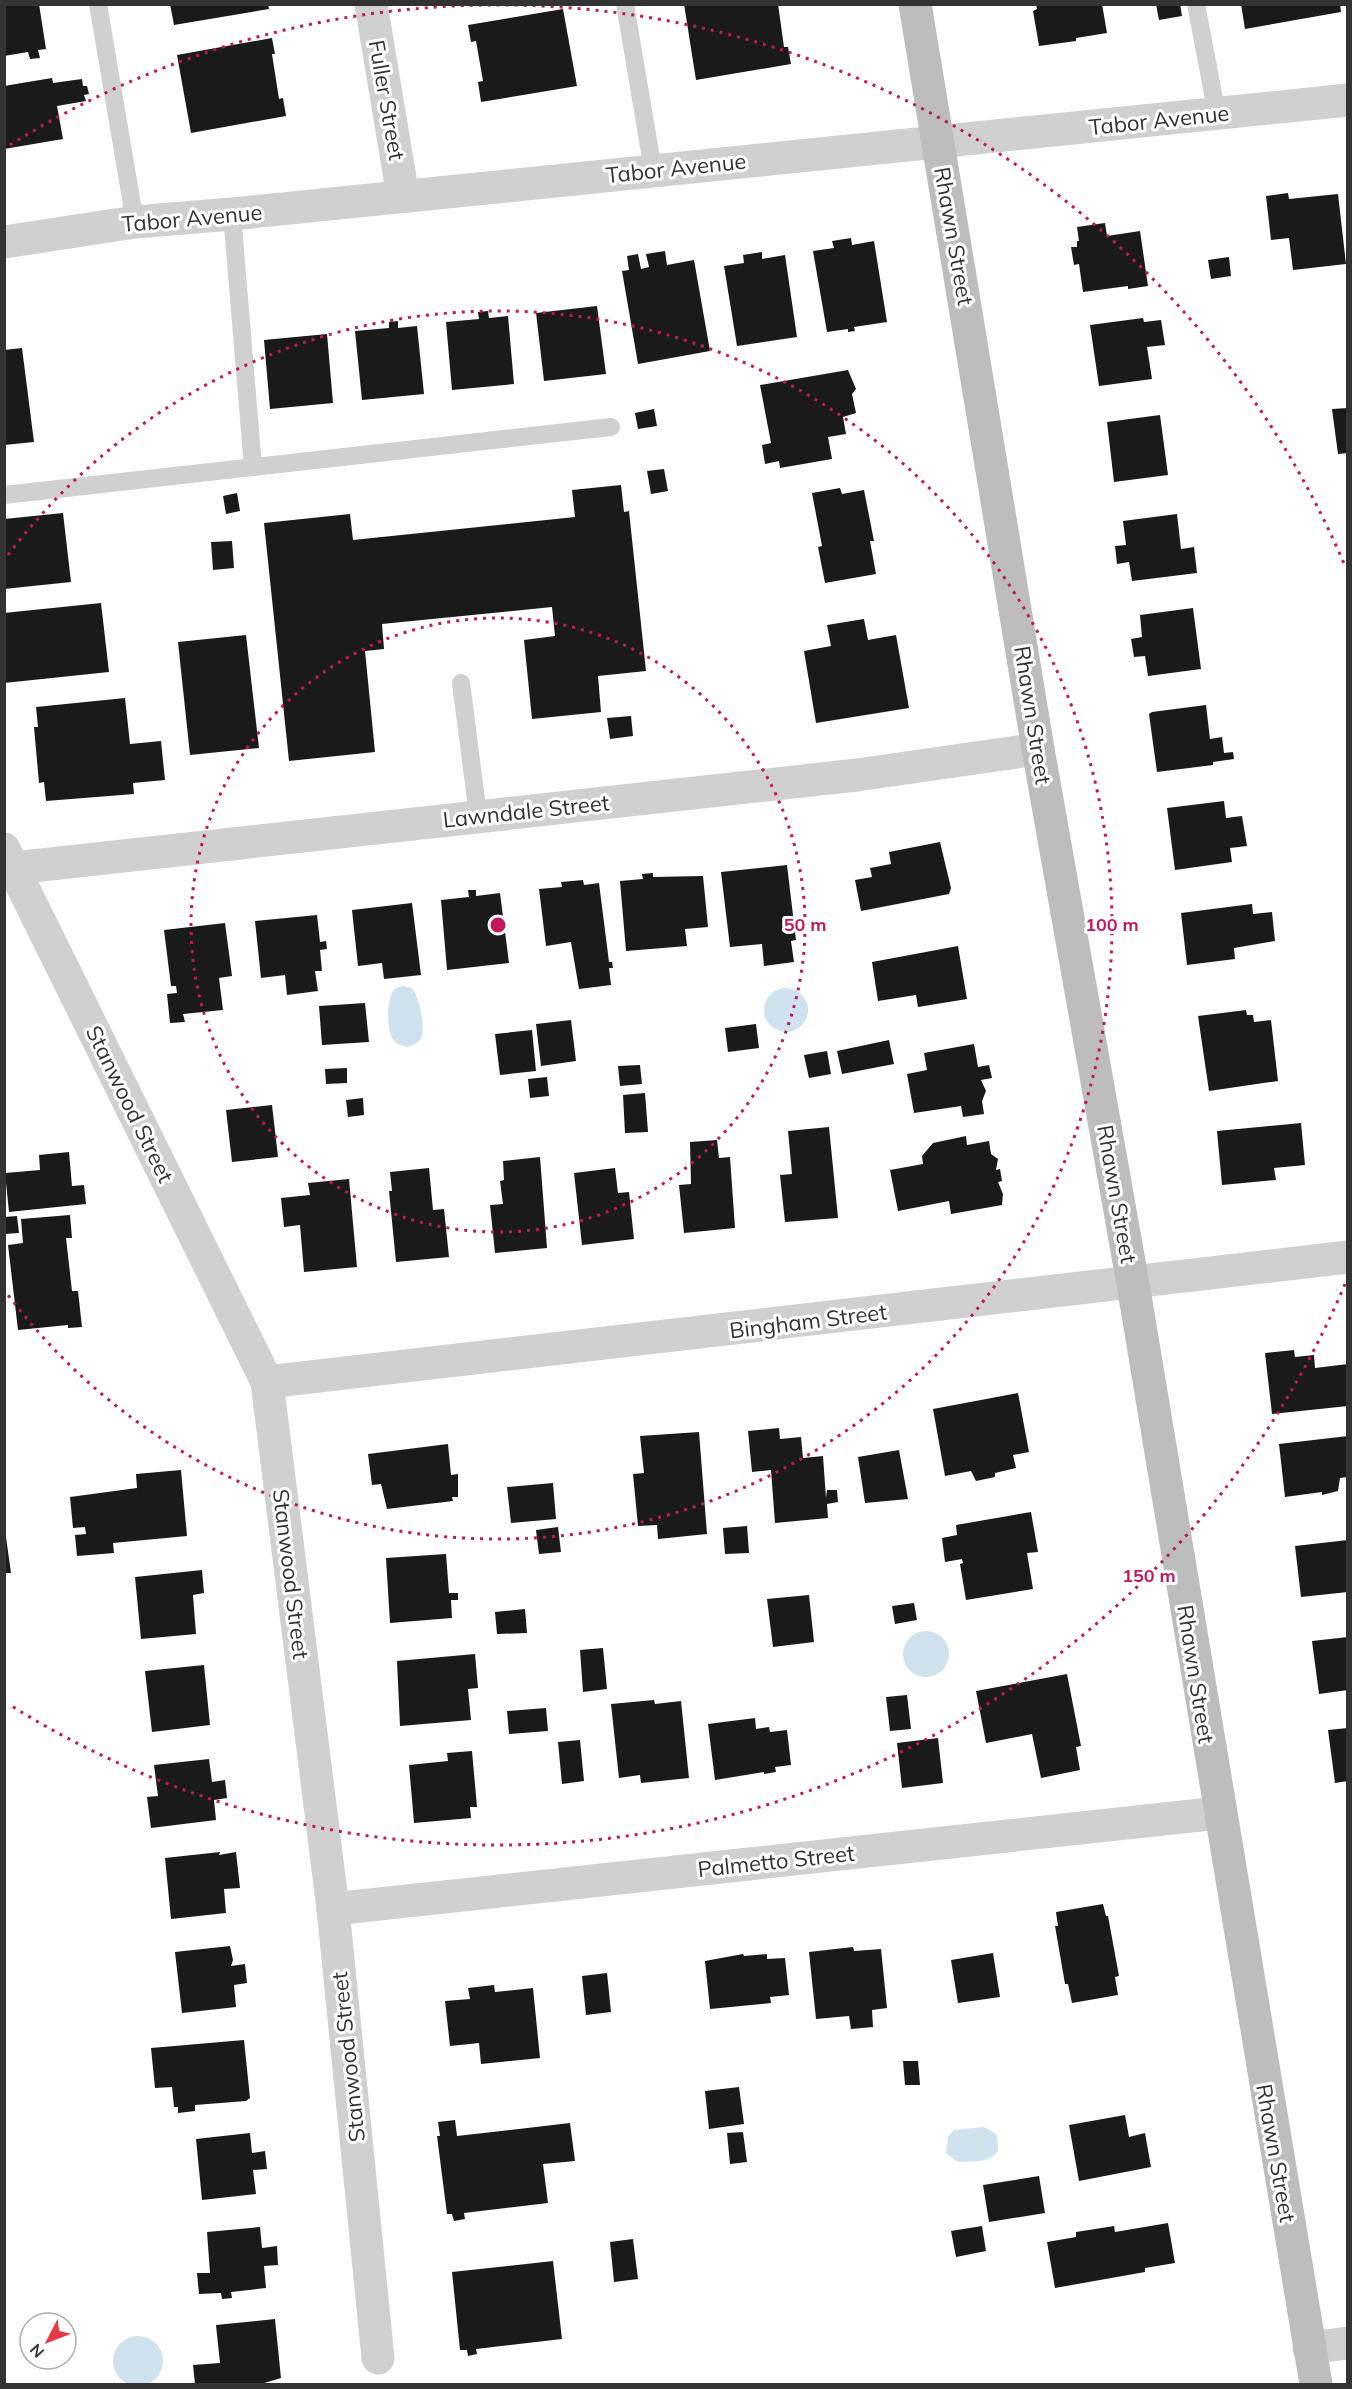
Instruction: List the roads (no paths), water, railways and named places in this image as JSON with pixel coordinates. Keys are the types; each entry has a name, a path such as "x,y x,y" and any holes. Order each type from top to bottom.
{"main road":[{"name":"Rhawn Street","path":"915,4 1038,749 1133,1284 1219,1813 1316,2385"}],"street":[{"name":"Fuller Street","path":"371,4 403,196"},
{"name":"Tabor Avenue","path":"4,242 135,222 1217,115 1347,100"},
{"name":"Lawndale Street","path":"9,859 478,816 856,775 1038,749"},
{"name":"Stanwood Street","path":"9,859 267,1382 333,1909 378,2358"},
{"name":"Bingham Street","path":"267,1382 1133,1284 1347,1257"},
{"name":"Palmetto Street","path":"333,1909 1219,1813"},
{"path":"1309,2348 1347,2343"}],"lane":[{"path":"98,4 135,222"},
{"path":"625,4 652,170"},
{"path":"1196,4 1217,115"},
{"path":"231,214 253,467"},
{"path":"4,495 611,428"},
{"path":"461,683 478,816"}],"water":[{"path":"403,986 412,988 415,992 423,1024 420,1041 407,1047 392,1038 388,1017 390,997 396,988"},
{"path":"786,988 795,989 802,994 807,1001 807,1019 802,1026 795,1031 786,1032 777,1031 770,1026 765,1019 764,1010 765,1001 770,994 777,989"},
{"path":"926,1631 942,1638 949,1654 942,1670 926,1677 910,1670 903,1654 910,1638"},
{"path":"984,2127 997,2135 998,2151 990,2158 958,2162 946,2153 948,2137 954,2130"},
{"path":"138,2336 156,2343 163,2361 156,2379 138,2386 120,2379 113,2361 120,2343"}]}
